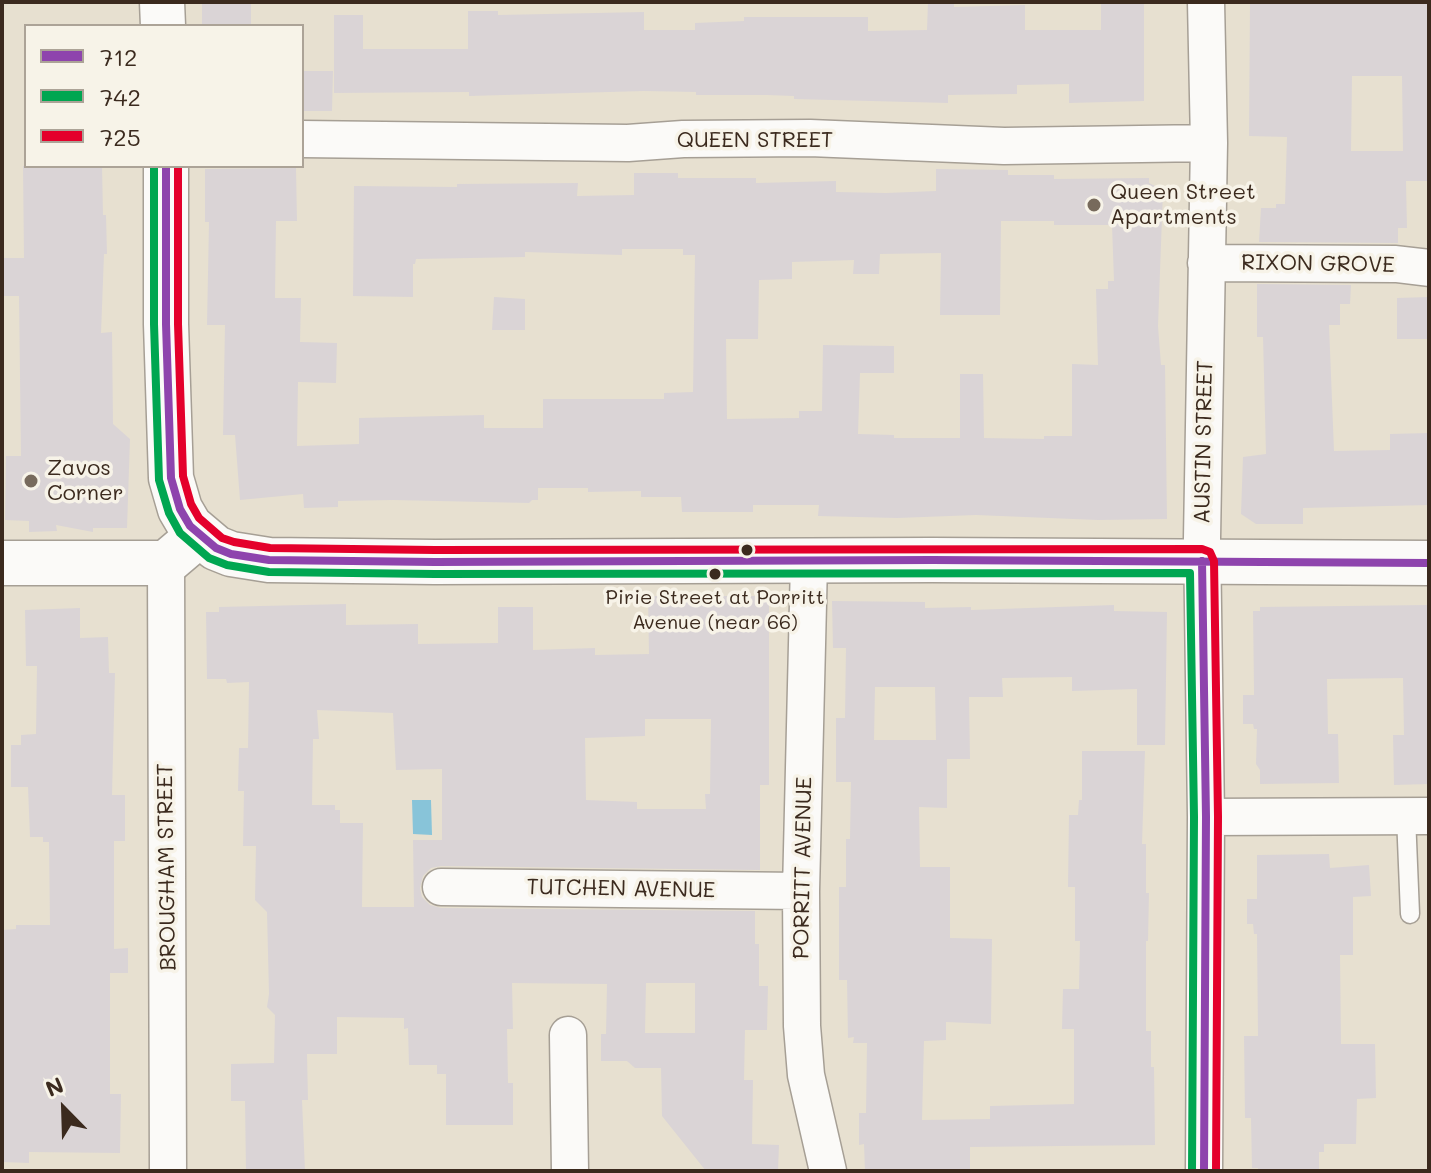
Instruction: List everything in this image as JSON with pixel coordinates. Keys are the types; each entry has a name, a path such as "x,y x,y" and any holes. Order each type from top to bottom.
{"street":[{"path":"162,2 163,24"},
{"name":"AUSTIN STREET","path":"1204,1171 1206,817 1202,561 1209,143 1206,2"},
{"name":"QUEEN STREET","path":"304,139 628,143 683,139 810,138 1004,146 1209,143"},
{"path":"166,168 166,324 171,478 180,509 199,535 216,548 231,554 269,560 1429,563"},
{"name":"RIXON GROVE","path":"1206,263 1396,264 1429,268"},
{"path":"2,563 166,563 199,535"},
{"name":"PORRITT AVENUE","path":"809,562 801,891 802,1026 806,1075 828,1171"},
{"name":"BROUGHAM STREET","path":"166,563 168,1171"},
{"path":"1206,817 1417,816"},
{"name":"TUTCHEN AVENUE","path":"441,887 801,891"},
{"path":"568,1035 570,1171"}],"lane":[{"path":"1410,914 1417,816"}],"water":[{"path":"412,800 431,800 432,835 413,834"}],"building":[{"path":"202,2 251,2 251,24 202,24"},
{"path":"928,2 954,2 954,7 1025,5 1025,30 1101,30 1101,2 1144,2 1144,101 1069,103 1069,84 1017,85 1017,94 948,95 948,103 644,91 469,96 469,92 334,93 334,15 363,15 363,49 468,49 468,11 498,11 498,15 644,12 644,30 695,30 695,23 744,21 744,17 868,17 868,31 927,30"},
{"path":"1250,2 1429,2 1429,181 1406,181 1407,228 1398,228 1398,243 1259,242 1261,208 1276,208 1276,204 1285,204 1287,137 1249,136","holes":["1352,76 1402,76 1403,151 1351,151"]},
{"path":"304,71 333,71 332,111 304,111"},
{"path":"23,166 102,168 107,254 104,254 101,333 112,332 113,424 130,439 127,528 93,528 93,532 56,525 57,531 29,532 29,521 5,520 6,456 21,456 19,296 3,296 3,258 24,258"},
{"path":"296,168 297,221 276,221 275,298 301,298 300,342 337,343 336,383 298,382 297,446 359,444 359,418 484,415 484,428 543,428 543,399 664,399 664,393 693,392 695,255 683,255 683,249 622,249 622,255 525,252 525,257 416,259 413,264 413,297 353,296 354,186 578,183 577,196 634,195 634,173 678,173 678,178 756,178 756,183 836,181 836,192 886,193 936,191 936,169 1008,170 1008,175 1054,175 1054,179 1149,178 1149,183 1163,190 1158,326 1161,365 1165,365 1167,519 818,516 819,505 753,505 753,512 682,512 681,497 641,497 641,491 588,492 588,488 538,488 538,500 529,503 338,501 338,507 304,508 303,494 240,500 235,435 223,435 225,325 207,325 209,222 205,222 205,169","holes":["1001,221 1054,221 1054,225 1112,225 1114,281 1108,281 1108,289 1096,289 1098,365 1072,364 1072,436 984,438 983,374 960,374 960,438 894,438 894,435 858,434 860,373 894,373 894,346 823,345 822,411 799,411 799,418 727,419 726,339 758,339 759,280 792,279 792,262 854,260 853,274 879,274 880,254 941,253 940,315 1000,315"]},
{"path":"1257,284 1351,285 1350,304 1340,304 1340,325 1329,325 1334,451 1390,450 1390,434 1429,433 1429,505 1303,508 1303,524 1256,524 1241,514 1243,457 1266,454 1263,337 1257,337"},
{"path":"494,297 525,299 525,330 492,330"},
{"path":"1429,297 1429,339 1397,339 1397,298"},
{"path":"648,596 769,596 769,785 760,785 760,870 441,866 431,868 423,876 420,888 422,897 430,905 441,908 755,911 759,986 768,986 767,1030 745,1030 744,1080 753,1080 752,1144 779,1145 778,1171 706,1171 662,1116 661,1068 635,1068 627,1061 601,1061 601,1034 606,1034 607,984 512,983 513,1029 507,1029 508,1083 513,1083 513,1125 446,1125 446,1074 437,1074 437,1065 409,1065 408,1028 404,1029 404,1018 337,1017 337,1054 307,1054 308,1100 302,1100 305,1171 246,1171 245,1101 231,1101 231,1064 274,1063 275,1015 267,1007 267,912 255,900 256,846 243,846 244,791 238,791 239,748 248,748 249,682 227,683 226,679 207,679 206,612 219,612 219,607 346,604 346,625 418,624 418,644 498,643 498,607 533,607 533,650 595,648 595,655 649,654","holes":["317,710 393,713 396,770 442,769 442,840 413,840 414,907 362,907 363,823 340,823 340,810 335,810 335,805 312,805 313,739 319,739","645,719 711,719 710,794 705,794 706,809 637,809 637,802 586,800 585,738 645,736","646,983 695,983 695,1033 645,1033"]},
{"path":"832,601 925,602 925,608 971,607 971,610 1114,605 1114,611 1167,612 1165,745 1137,745 1137,689 1072,691 1072,677 1002,678 1003,697 969,697 970,759 947,759 947,808 919,807 920,867 950,867 950,938 992,939 991,1024 946,1022 946,1040 924,1041 922,1120 990,1119 990,1106 1074,1104 1074,1029 1062,1029 1063,989 1079,989 1080,941 1075,941 1075,887 1068,887 1069,815 1078,815 1079,800 1082,800 1082,751 1145,751 1142,844 1146,844 1146,893 1149,893 1146,1031 1151,1031 1151,1067 1154,1067 1155,1145 970,1147 970,1171 865,1171 864,1144 859,1145 859,1113 866,1113 867,1043 853,1043 854,1037 848,1038 847,980 839,980 839,887 846,887 851,782 836,782 836,718 845,718 846,648 833,648","holes":["875,687 935,687 936,740 874,740"]},
{"path":"1429,605 1429,784 1394,785 1393,735 1404,735 1403,678 1327,679 1328,734 1338,734 1339,783 1260,784 1260,770 1256,764 1257,729 1253,724 1243,724 1243,695 1254,695 1253,611 1260,611 1260,607"},
{"path":"80,608 80,638 108,637 109,673 115,673 112,795 125,795 125,841 114,841 114,949 128,948 128,973 110,973 110,1094 121,1094 120,1153 29,1152 29,1163 2,1162 2,930 16,929 16,925 50,925 49,842 43,842 43,837 30,837 28,787 11,787 11,745 21,745 21,735 36,734 37,666 26,666 25,610"},
{"path":"1329,854 1330,868 1369,865 1371,896 1353,897 1353,955 1340,955 1341,1044 1375,1044 1376,1098 1357,1099 1356,1144 1324,1144 1324,1152 1319,1152 1319,1171 1258,1171 1258,1168 1252,1168 1251,1118 1245,1118 1244,1036 1258,1036 1257,934 1254,934 1253,924 1247,924 1247,899 1257,899 1257,855"}],"transit line":[{"name":"742","path":"154,168 154,324 159,480 169,513 180,533 209,558 227,565 269,572 1190,573 1194,817 1192,1171"},
{"name":"712","path":"166,168 166,324 171,478 180,509 190,526 216,548 231,554 269,560 435,562 932,560 1429,563"},
{"name":"725","path":"178,168 178,324 183,476 191,504 199,518 222,538 270,548 1202,549 1210,552 1214,561 1218,817 1216,1171"},
{"name":"712","path":"1202,561 1206,817 1204,1171"}],"place":[{"name":"Queen Street Apartments","path":"1094,205"},
{"name":"Zavos Corner","path":"31,481"},
{"name":"Pirie Street at Porritt Avenue (near 66)","path":"715,574"}]}
